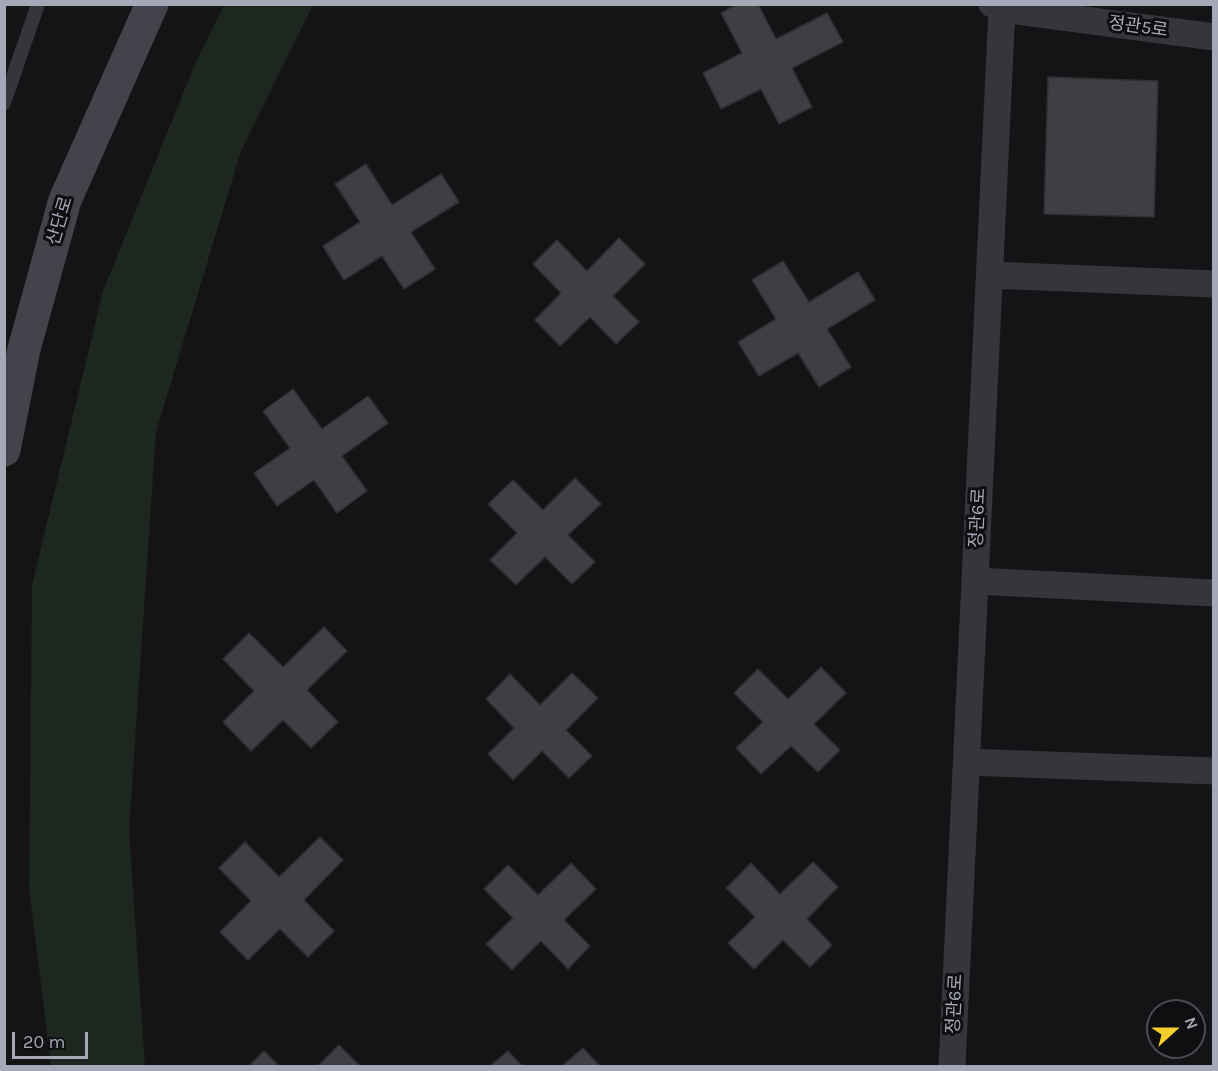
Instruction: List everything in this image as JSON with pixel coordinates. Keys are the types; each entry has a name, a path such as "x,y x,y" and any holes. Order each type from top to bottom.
{"street":[{"name":"산단로","path":"4,450 24,349 65,200 152,4"},
{"name":"정관5로","path":"997,7 1214,37"},
{"name":"정관6로","path":"952,1066 990,275 997,7"},
{"path":"990,275 1214,284"},
{"path":"975,581 1214,593"},
{"path":"967,762 1214,771"}],"lane":[{"path":"4,104 38,4"}],"shaded area":[{"path":"224,5 313,5 241,151 156,432 129,830 145,1066 51,1066 29,888 32,585 103,291 195,64"}],"building":[{"path":"737,4 758,4 776,39 827,13 843,42 792,68 812,107 779,124 761,89 721,109 703,73 742,53 721,13"},
{"path":"1048,77 1158,81 1154,217 1044,214"},
{"path":"366,164 392,205 441,174 459,202 411,232 435,269 404,289 382,256 344,280 323,246 360,222 335,184"},
{"path":"619,238 645,264 613,296 639,322 616,344 590,317 560,346 535,320 561,293 533,264 557,240 587,271"},
{"path":"783,261 809,302 858,272 875,300 827,329 851,367 819,387 798,353 759,376 738,342 776,319 752,280"},
{"path":"293,389 322,429 368,396 388,423 342,456 367,491 337,513 314,480 277,506 254,473 290,448 263,411"},
{"path":"575,478 601,504 568,535 595,562 572,584 545,557 516,585 490,560 517,533 488,504 513,480 543,510"},
{"path":"324,627 347,651 307,690 338,722 311,748 283,720 251,751 223,722 254,691 223,659 249,633 283,667"},
{"path":"821,667 846,693 814,724 840,750 818,772 791,746 761,774 736,748 763,722 734,693 758,669 788,699"},
{"path":"572,673 598,698 566,730 592,756 569,778 542,751 513,780 488,754 514,728 486,699 510,674 540,705"},
{"path":"320,837 343,860 304,900 334,931 308,957 280,929 248,960 220,932 251,901 219,868 245,842 279,877"},
{"path":"813,862 838,887 807,919 832,945 810,967 783,940 754,969 728,943 755,917 726,888 751,863 780,894"},
{"path":"571,863 596,889 564,920 590,946 568,969 541,941 512,970 486,944 513,918 484,889 508,865 538,895"},
{"path":"339,1045 360,1066 318,1066"},
{"path":"583,1048 600,1066 562,1066"},
{"path":"264,1051 279,1066 249,1066"},
{"path":"508,1051 522,1066 490,1066"}]}
